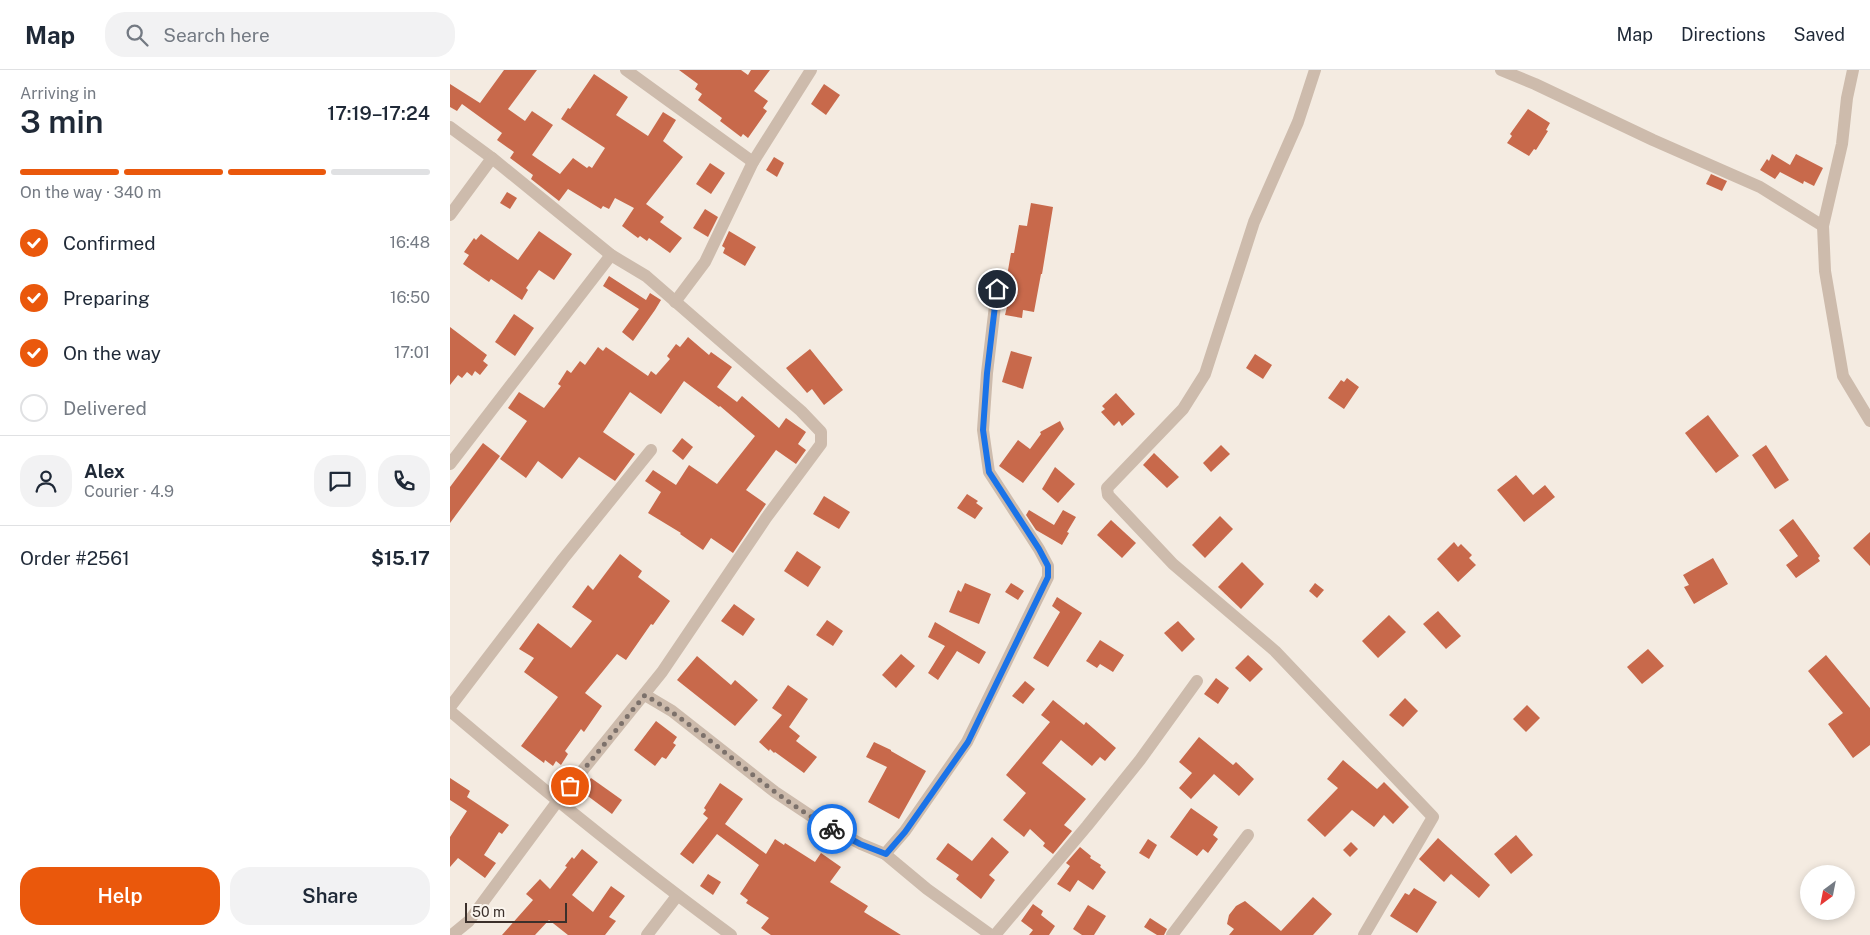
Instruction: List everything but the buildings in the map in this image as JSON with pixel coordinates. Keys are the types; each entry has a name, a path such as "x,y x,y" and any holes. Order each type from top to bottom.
{"street":[{"path":"626,70 753,162"},
{"path":"675,302 705,262 753,162 811,70"},
{"path":"1315,70 1298,122 1254,222 1205,374 1183,409 1106,488 1108,495 1172,564 1275,651 1433,817 1364,935"},
{"path":"1501,70 1760,187 1822,226"},
{"path":"1853,70 1847,98 1842,144 1822,226 1825,271 1843,376 1870,421"},
{"path":"450,127 492,158 612,255 646,276 801,410 821,432 820,444 776,504 726,580 645,695 557,802 469,921 452,935"},
{"path":"450,214 492,158"},
{"path":"450,464 612,255"},
{"path":"886,854 905,832 968,742 1048,577 1048,566 1039,549 989,472 983,430 987,373 997,289"},
{"path":"450,707 562,559 651,450"},
{"path":"645,695 672,711 775,792 820,822 860,844 886,854 927,888 993,935 1134,768 1197,681"},
{"path":"450,711 557,802 677,896 731,935"},
{"path":"1172,935 1248,835"},
{"path":"647,935 677,896"}],"way so far":[{"path":"570,786 645,695 672,711 775,792 832,829"}],"route":[{"path":"832,829 860,844 886,854 905,832 968,742 1048,577 1048,566 1039,549 989,472 983,430 987,373 997,289"}]}
